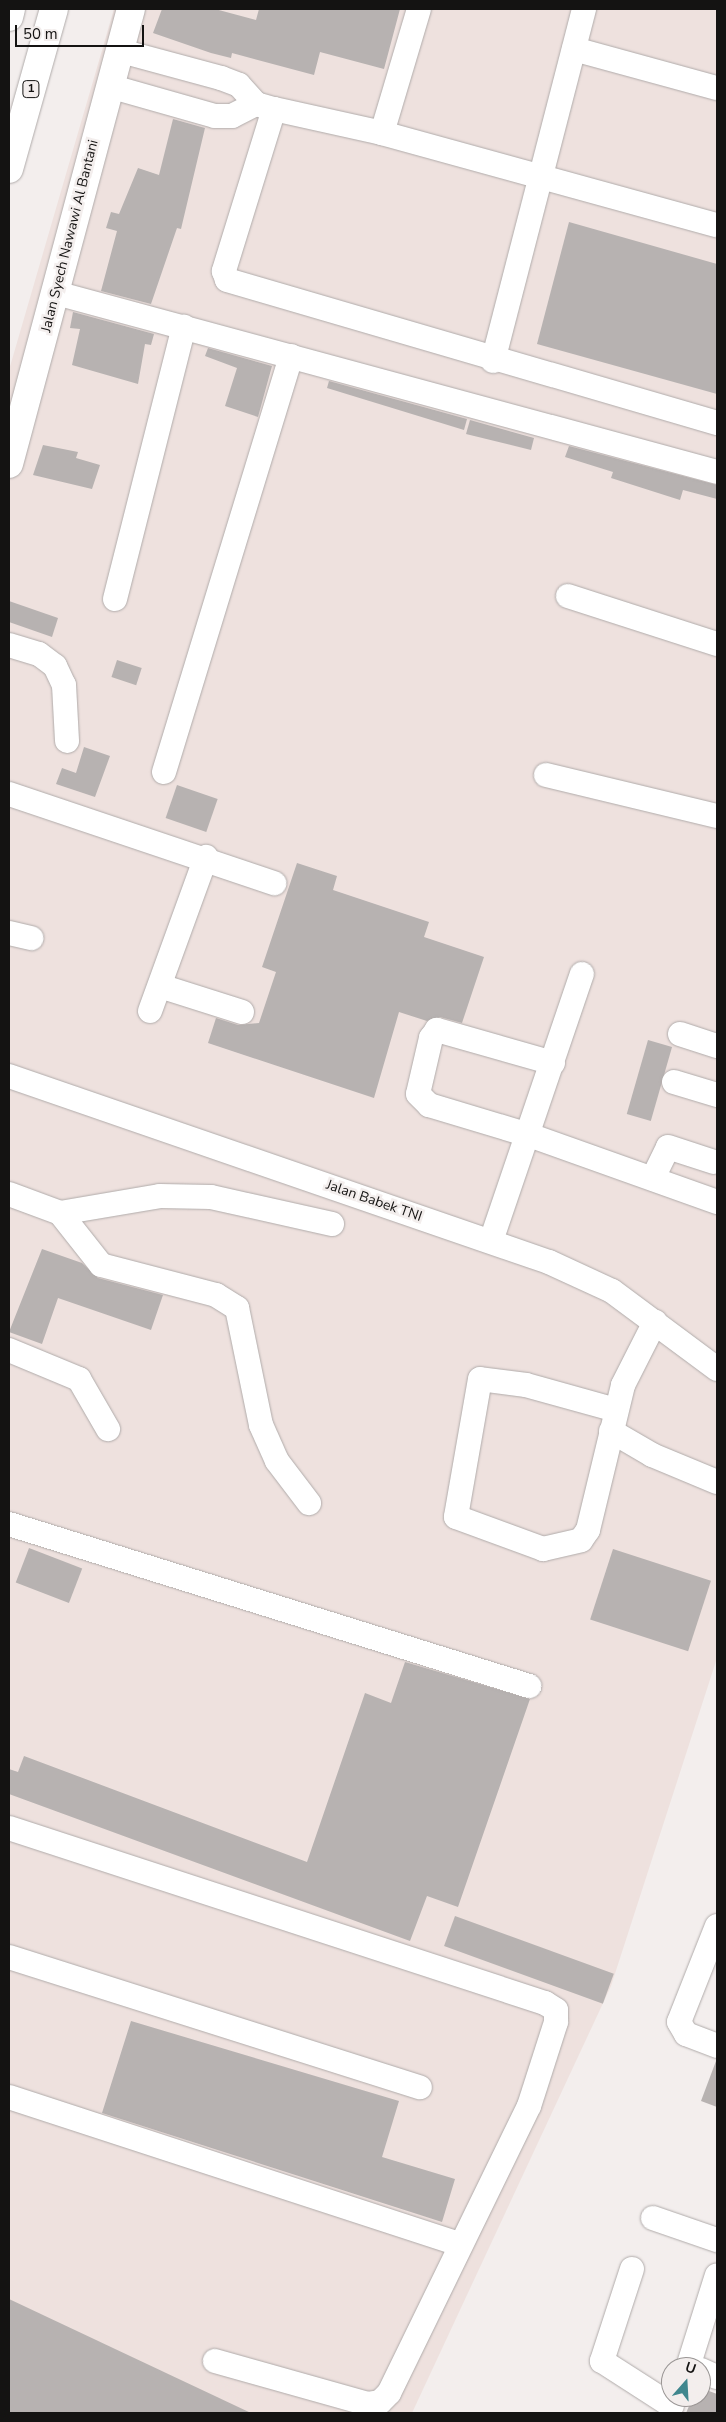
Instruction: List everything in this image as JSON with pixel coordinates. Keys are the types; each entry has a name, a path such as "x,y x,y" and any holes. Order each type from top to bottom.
{"highway":[{"path":"9,17 11,9"},
{"name":"1","path":"9,169 54,9"},
{"name":"Jalan Syech Nawawi Al Bantani","path":"9,464 131,9"}],"street":[{"path":"382,132 419,9"},
{"path":"493,361 584,9"},
{"path":"574,49 717,88"},
{"path":"121,50 221,78 239,85 265,107"},
{"path":"109,86 215,116 232,116 265,107 382,132 541,178 717,225"},
{"path":"265,107 224,271 227,280 493,361 717,423"},
{"path":"56,293 717,472"},
{"path":"115,600 184,327"},
{"path":"164,772 291,356"},
{"path":"568,596 717,644"},
{"path":"9,645 39,654 55,666 64,685 68,741"},
{"path":"546,775 717,816"},
{"path":"9,794 206,857 274,883"},
{"path":"150,1011 206,857"},
{"path":"491,1241 529,1135 582,974"},
{"path":"160,986 242,1012"},
{"path":"553,1063 443,1029 431,1038 418,1094 422,1101 529,1135 717,1202"},
{"path":"680,1034 717,1046"},
{"name":"Jalan Babek TNI","path":"9,1076 491,1241 612,1291 717,1369"},
{"path":"674,1082 717,1094"},
{"path":"654,1178 668,1147 714,1162"},
{"path":"9,1194 60,1213 160,1196 211,1197 332,1224"},
{"path":"60,1213 101,1265 216,1295 237,1308 261,1426 277,1461 309,1503"},
{"path":"655,1322 623,1385 613,1421 588,1530 581,1540 543,1549 456,1517 480,1379 526,1385 613,1421 652,1455 717,1482"},
{"path":"9,1350 80,1379 108,1430"},
{"path":"9,1524 529,1686"},
{"path":"9,1828 545,2002 556,2010 556,2022 529,2106 459,2244 388,2393 380,2402 368,2404 215,2361"},
{"path":"717,1926 678,2022 686,2034 717,2046"},
{"path":"9,1957 420,2087"},
{"path":"9,2097 459,2244"},
{"path":"653,2218 717,2240"},
{"path":"632,2268 602,2361 661,2398"},
{"path":"696,2357 717,2275"}],"shaded area":[{"path":"114,9 717,9 717,1658 611,1986 412,2413 9,2413 9,370"}],"building":[{"path":"162,9 215,9 256,20 259,9 400,9 384,69 320,52 314,75 232,53 231,58 211,53 153,33"},
{"path":"173,119 205,128 181,229 177,228 151,304 101,291 117,231 106,228 111,212 119,214 138,168 159,175"},
{"path":"569,222 717,264 717,394 537,344"},
{"path":"73,312 154,334 151,345 145,344 138,384 72,365 80,329 70,328"},
{"path":"208,348 272,366 258,417 225,406 237,368 205,356"},
{"path":"329,381 467,419 464,430 327,388"},
{"path":"470,420 534,438 531,450 466,434"},
{"path":"43,445 78,452 76,458 100,465 92,489 33,475"},
{"path":"569,446 717,485 717,499 683,490 680,500 611,478 613,472 565,457"},
{"path":"9,601 58,618 52,637 9,622"},
{"path":"117,660 142,668 136,685 111,677"},
{"path":"84,747 110,756 95,797 56,784 62,768 76,773"},
{"path":"177,785 218,799 206,832 166,818"},
{"path":"297,863 337,876 333,890 429,922 424,937 484,957 462,1023 440,1017 427,1021 399,1012 374,1098 208,1043 216,1018 238,1025 259,1023 276,972 262,967"},
{"path":"648,1040 672,1047 651,1121 627,1114"},
{"path":"42,1249 82,1263 98,1278 163,1295 151,1330 58,1298 42,1344 9,1332"},
{"path":"29,1548 82,1568 69,1603 16,1583"},
{"path":"613,1549 711,1581 688,1651 590,1619"},
{"path":"405,1662 530,1699 458,1907 427,1896 410,1941 9,1794 9,1769 18,1772 24,1756 307,1862 365,1693 391,1703"},
{"path":"455,1916 614,1974 603,2004 444,1946"},
{"path":"131,2021 399,2101 382,2157 455,2179 442,2222 102,2113"},
{"path":"717,2061 717,2107 701,2101"},
{"path":"9,2299 251,2413 9,2413"},
{"path":"711,2392 717,2394 717,2413 686,2413 689,2407 711,2407"}]}
